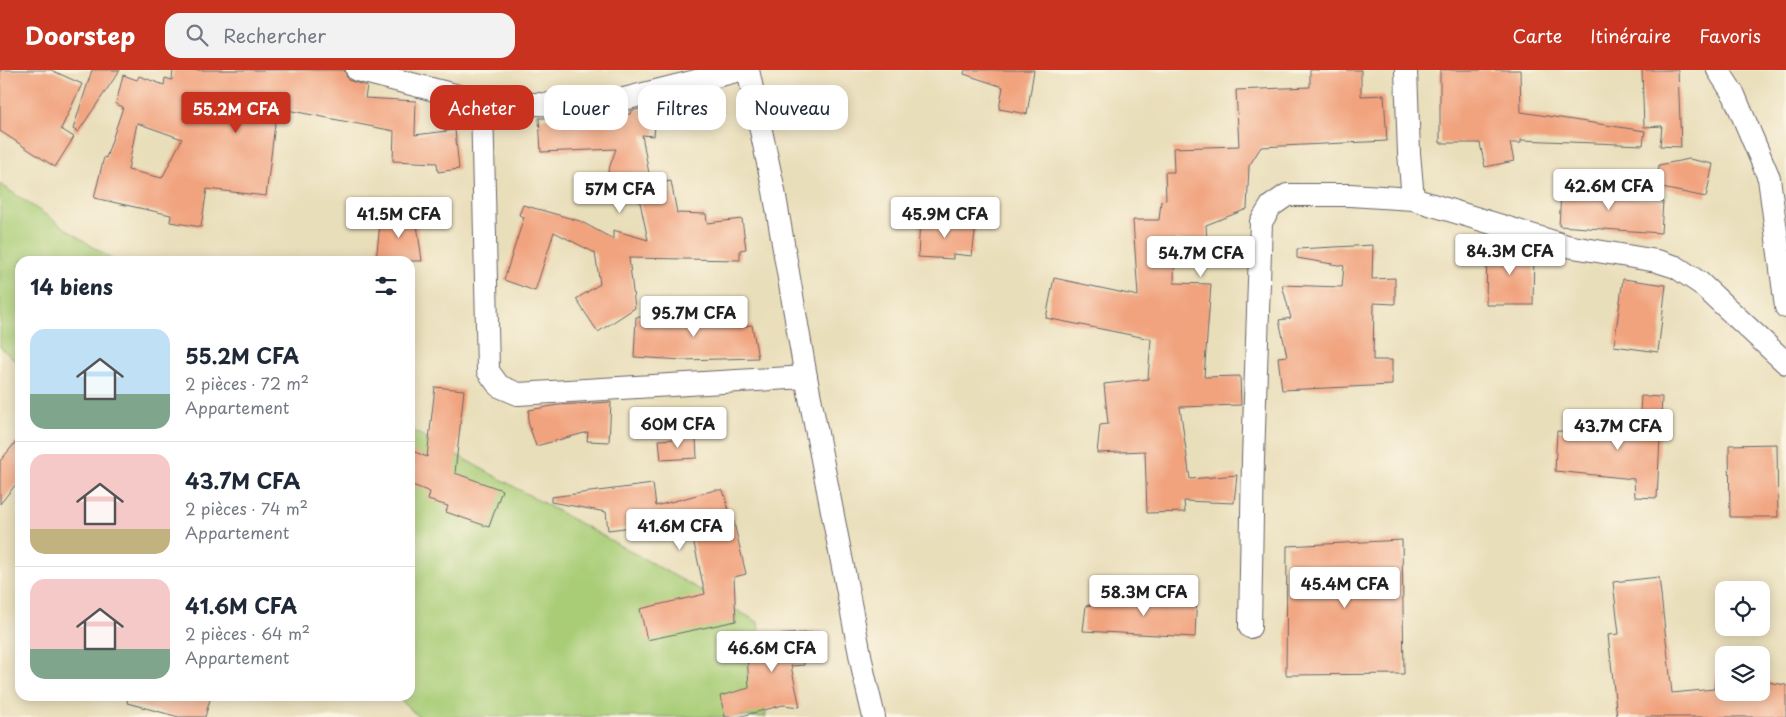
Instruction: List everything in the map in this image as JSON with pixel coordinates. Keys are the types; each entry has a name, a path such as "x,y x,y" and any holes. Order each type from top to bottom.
{"street":[{"path":"357,70 430,89"},
{"path":"534,103 562,104 624,99 740,70"},
{"path":"748,70 774,191 806,377 864,675 874,717"},
{"path":"1406,70 1413,200"},
{"path":"1718,70 1734,95 1769,178 1786,307"},
{"path":"483,130 488,371 499,386 518,394 806,377"},
{"path":"1250,627 1253,459 1261,222 1271,206 1287,195 1350,195 1413,200 1567,246 1657,261 1676,267 1700,283 1786,363"}],"green space":[{"path":"0,184 107,256 15,256 15,360 0,347"},
{"path":"415,432 758,622 766,717 419,717 401,701 415,701"}],"building":[{"path":"0,70 51,70 82,84 61,129 74,137 55,167 0,131"},
{"path":"92,70 120,70 78,132 73,129"},
{"path":"173,70 344,70 348,80 367,86 365,98 416,101 415,135 455,130 459,169 438,172 437,163 393,161 394,131 277,108 266,196 207,189 201,227 170,222 171,215 94,198 104,157 106,158 123,107 116,104 123,75 137,80 139,76 164,85 165,78 172,80","holes":["137,123 182,139 162,178 128,170"]},
{"path":"965,70 1034,70 1027,114 999,109 1003,87 964,74"},
{"path":"1310,70 1361,70 1361,96 1384,95 1387,141 1261,147 1249,166 1247,209 1206,225 1207,244 1175,239 1174,283 1211,284 1204,377 1240,376 1241,405 1180,407 1190,479 1237,475 1234,503 1184,501 1185,512 1147,513 1145,451 1097,453 1100,425 1108,424 1104,384 1148,379 1151,339 1046,318 1054,278 1138,296 1133,220 1159,220 1161,201 1166,200 1165,172 1174,172 1173,148 1239,146 1236,90 1310,87"},
{"path":"1440,70 1520,70 1521,112 1645,131 1643,145 1521,140 1521,143 1510,143 1514,161 1485,167 1480,143 1440,143"},
{"path":"1642,70 1678,70 1681,147 1660,146 1662,126 1644,127"},
{"path":"638,109 638,130 654,130 654,136 642,135 651,185 671,181 677,213 706,214 707,223 742,219 746,249 740,250 740,260 629,258 635,308 598,332 576,299 600,284 595,253 554,232 535,291 504,280 524,217 519,215 523,205 580,221 613,239 613,230 648,240 637,188 611,189 611,181 605,180 616,149 541,152 539,118 544,118 544,130 628,130 628,114 631,111"},
{"path":"1689,159 1713,164 1706,197 1657,187 1659,165"},
{"path":"1600,178 1601,196 1663,201 1661,233 1559,226 1561,193 1578,195 1576,183"},
{"path":"381,214 416,217 422,261 415,261 415,256 377,256"},
{"path":"920,219 955,221 955,223 976,225 972,256 953,254 953,259 918,257"},
{"path":"1373,245 1372,279 1395,278 1395,304 1374,303 1373,360 1392,360 1392,385 1282,390 1278,357 1287,356 1279,320 1291,318 1282,285 1342,287 1344,266 1297,258 1297,249"},
{"path":"1487,247 1529,248 1534,250 1533,305 1486,305"},
{"path":"1623,279 1666,285 1658,352 1614,346"},
{"path":"738,313 738,327 752,325 758,358 682,360 634,357 636,317 679,319 679,315"},
{"path":"435,387 464,390 455,473 502,490 489,527 446,512 448,506 428,500 430,492 415,486 415,452 427,457"},
{"path":"1641,396 1662,397 1657,498 1635,497 1634,479 1555,471 1557,431 1635,435 1638,412 1640,413"},
{"path":"611,402 609,442 587,441 588,432 536,446 528,422 529,410 558,405"},
{"path":"696,438 697,458 661,460 659,440"},
{"path":"15,443 15,485 0,504 0,461"},
{"path":"1777,444 1778,517 1730,517 1729,445"},
{"path":"653,484 656,506 715,490 723,490 730,514 732,514 746,574 734,577 736,621 647,640 640,609 705,594 689,520 608,530 606,512 551,502 551,497"},
{"path":"1402,540 1404,674 1286,675 1287,546"},
{"path":"1659,577 1672,693 1714,689 1715,682 1715,701 1770,701 1770,682 1786,685 1786,717 1617,717 1608,635 1619,634 1613,582"},
{"path":"1197,590 1195,637 1083,631 1086,606 1122,598 1161,602"},
{"path":"819,632 823,656 804,659 804,665 791,666 800,707 783,705 738,717 725,717 720,696 749,688 746,637"},
{"path":"127,701 210,701 205,717 179,717 127,703"}]}
